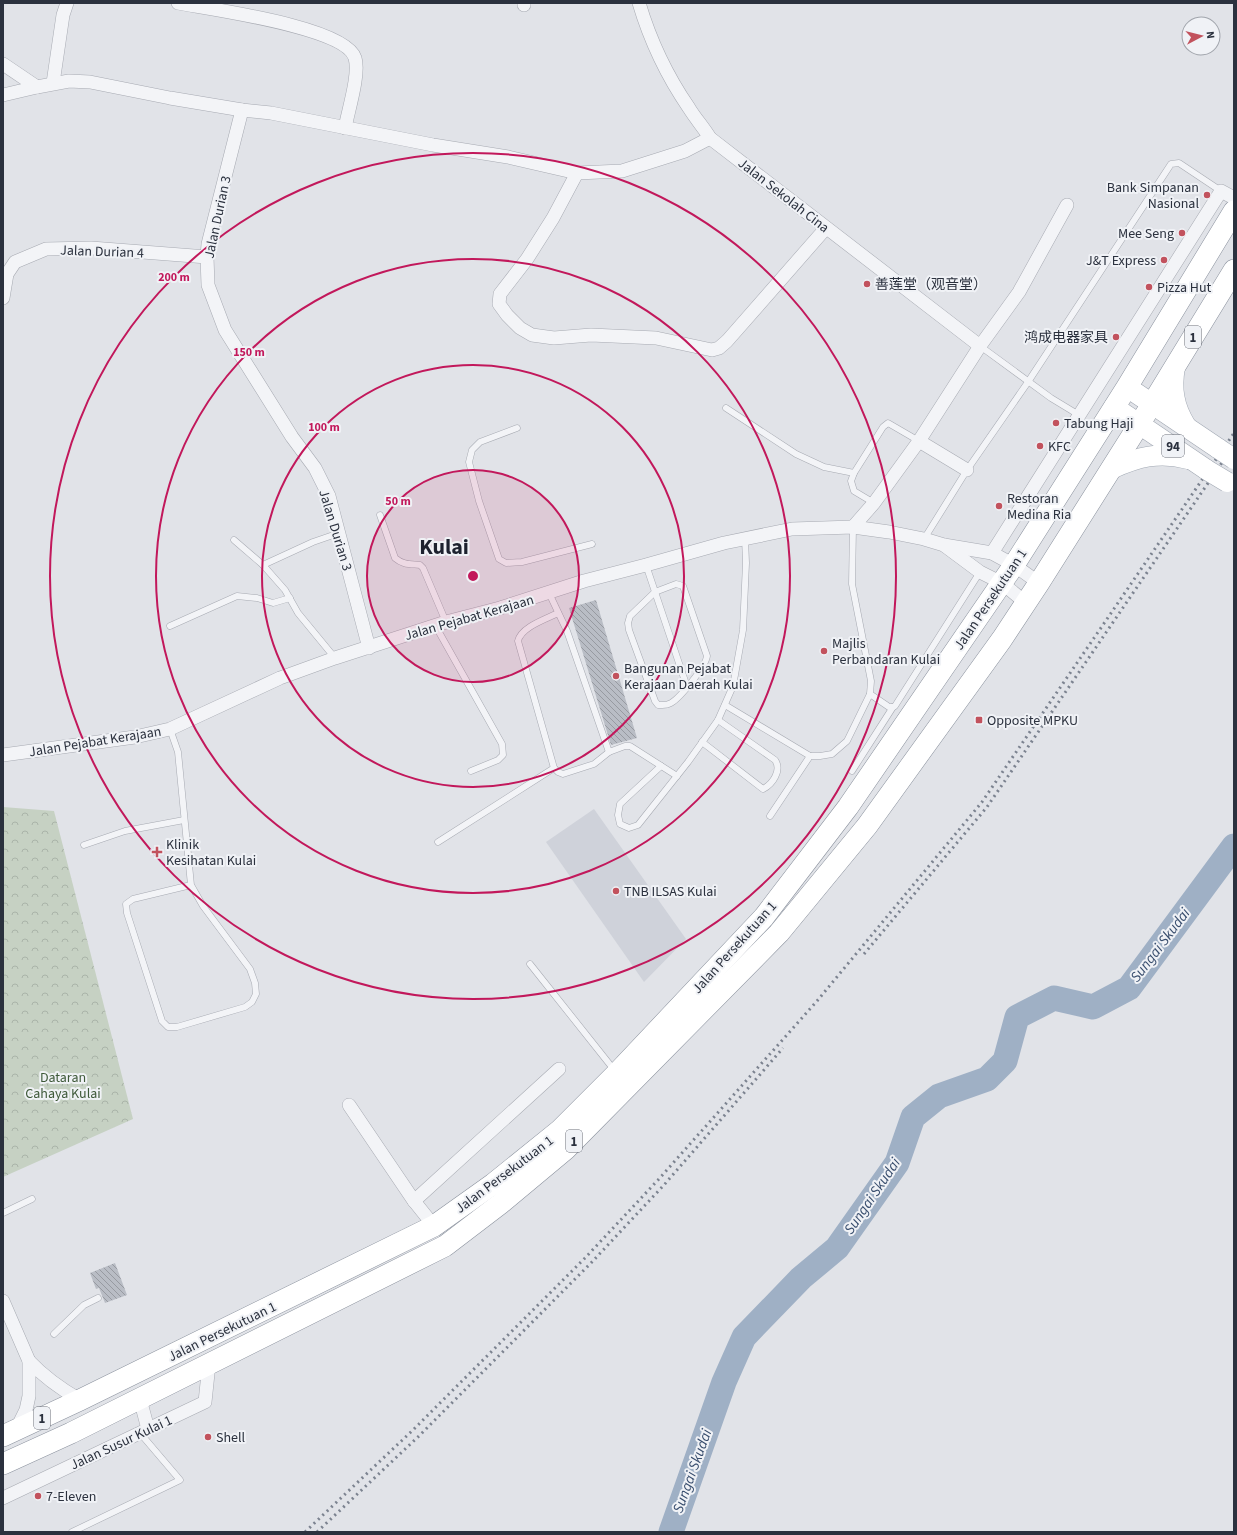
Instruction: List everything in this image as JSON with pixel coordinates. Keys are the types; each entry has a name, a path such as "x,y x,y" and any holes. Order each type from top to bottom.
{"highway":[{"name":"Jalan Persekutuan 1","path":"10,1433 434,1226 493,1184 560,1130 617,1073 764,917 848,807 1014,565 1127,387 1234,211"},
{"name":"Jalan Persekutuan 1","path":"3,1464 140,1399 445,1246 500,1204 566,1149 779,933 868,826 1002,639 1026,603 1152,404 1234,270"}],"main road":[{"path":"1175,367 1172,382 1173,392 1181,419 1186,427"},
{"name":"94","path":"1127,387 1227,454"},
{"name":"94","path":"1114,407 1231,484"},
{"path":"1111,469 1130,460 1166,454 1200,465"}],"street":[{"path":"53,83 63,15 67,3"},
{"path":"178,3 261,17 298,27 337,41 350,50 355,58 356,74 345,128"},
{"name":"Jalan Sekolah Cina","path":"639,3 664,68 710,138 980,346"},
{"path":"3,64 37,87"},
{"path":"3,95 53,83 69,81 90,82 163,97 242,110 272,113 433,145 508,157 577,173 622,171 685,152 710,138"},
{"name":"Jalan Durian 3","path":"242,110 208,244 208,285 225,330 292,437 315,468 329,496 369,648"},
{"path":"577,173 553,218 527,259 500,294 499,304 507,315 520,328 532,335 554,338 591,335 656,338 712,350 719,348 727,341 826,228"},
{"path":"992,553 1221,191 1234,198"},
{"path":"853,527 874,503 919,441 980,346 1019,292 1067,205"},
{"name":"Jalan Durian 4","path":"3,298 7,274 15,262 46,249 91,248 207,257"},
{"path":"919,441 967,470"},
{"name":"Jalan Pejabat Kerajaan","path":"3,755 135,737 170,729 280,678 335,658 440,624 500,608 584,581 724,543 792,529 853,527 889,532 924,539 944,545 992,553 1014,565 1039,583"},
{"name":"Jalan Pejabat Kerajaan","path":"944,545 980,572 1002,583 1026,603"},
{"path":"414,1201 559,1069"},
{"path":"349,1105 414,1201 434,1226"},
{"path":"3,1301 27,1358 41,1374 80,1400"},
{"path":"10,1433 26,1410 29,1396 27,1358"},
{"name":"Jalan Susur Kulai 1","path":"3,1498 205,1402 209,1364"},
{"path":"140,1399 144,1431"}],"lane":[{"path":"924,539 967,470 1028,382 1171,164 1179,163 1221,191"},
{"path":"980,346 1028,382 1079,416"},
{"path":"726,408 796,454 824,466 854,473"},
{"path":"874,503 854,491 851,481 854,473 883,427 888,423 919,441"},
{"path":"517,428 480,442 472,450 469,462 479,501 499,559 506,563 522,562 592,544"},
{"path":"380,515 395,558 400,562 420,565 423,568 440,624 502,744 503,755 498,760 471,771"},
{"path":"725,705 810,756 832,754 848,741 870,694 871,680 852,584 853,527"},
{"path":"263,565 313,542 339,533"},
{"path":"661,766 620,804 618,815 620,824 629,828 638,825 677,776 718,720 725,705 733,686 743,630 746,538"},
{"path":"234,540 263,565 285,590 298,613 335,658"},
{"path":"646,565 687,687"},
{"path":"852,771 980,572"},
{"path":"676,584 683,586 707,652 707,661 687,687 672,703 665,706 658,705 655,701 629,630 628,623 630,616 655,592 676,584"},
{"path":"549,593 567,631 609,752"},
{"path":"170,626 237,596 257,598 273,603 290,598"},
{"path":"558,613 523,630 518,641 554,768 563,774 594,764 609,752 625,746 630,746 677,776"},
{"path":"870,694 889,707 892,707"},
{"path":"702,742 763,789 766,788 776,776 778,770 775,760 718,720"},
{"path":"170,729 178,752 191,885 203,906 250,969 256,994 252,1002 245,1007 177,1027 168,1027 162,1021 127,913 126,904 133,899 191,885"},
{"path":"770,816 810,756"},
{"path":"438,842 554,768"},
{"path":"84,845 125,831 184,820"},
{"path":"530,964 617,1073"},
{"path":"3,1213 32,1199"},
{"path":"54,1334 84,1304 98,1298"},
{"path":"72,1532 180,1480 144,1431"}],"shaded area":[{"name":"TNB ILSAS Kulai","path":"594,809 686,939 644,982 546,842"}],"green space":[{"name":"Dataran Cahaya Kulai","path":"3,807 54,811 133,1119 3,1177"}],"building":[{"path":"596,600 637,738 611,745 569,608"},
{"path":"115,1263 127,1295 105,1303 99,1288 96,1289 90,1273"}],"waterway":[{"name":"Sungai Skudai","path":"671,1532 724,1382 744,1337 801,1278 837,1248 897,1163 913,1117 939,1096 987,1079 1005,1061 1017,1017 1054,998 1093,1007 1129,988 1234,846"}],"railway":[{"path":"305,1532 414,1429 585,1258 658,1180 817,1001 982,802 1234,433"},
{"path":"864,954 987,807 1234,445"},
{"path":"317,1532 419,1436 591,1263 664,1185 783,1048"}],"place":[{"name":"Bank Simpanan Nasional","path":"1207,195"},
{"name":"Mee Seng","path":"1182,233"},
{"name":"J&T Express","path":"1164,260"},
{"name":"善莲堂（观音堂）","path":"867,284"},
{"name":"Pizza Hut","path":"1149,287"},
{"name":"鸿成电器家具","path":"1116,337"},
{"name":"Tabung Haji","path":"1056,423"},
{"name":"KFC","path":"1040,446"},
{"name":"Restoran Medina Ria","path":"999,506"},
{"name":"Majlis Perbandaran Kulai","path":"824,651"},
{"name":"Bangunan Pejabat Kerajaan Daerah Kulai","path":"616,676"},
{"name":"Opposite MPKU","path":"979,720"},
{"name":"Klinik Kesihatan Kulai","path":"157,852"},
{"name":"TNB ILSAS Kulai","path":"616,891"},
{"name":"Shell","path":"208,1437"},
{"name":"7-Eleven","path":"38,1496"}],"district":[{"name":"Kulai","path":"444,546"}]}
